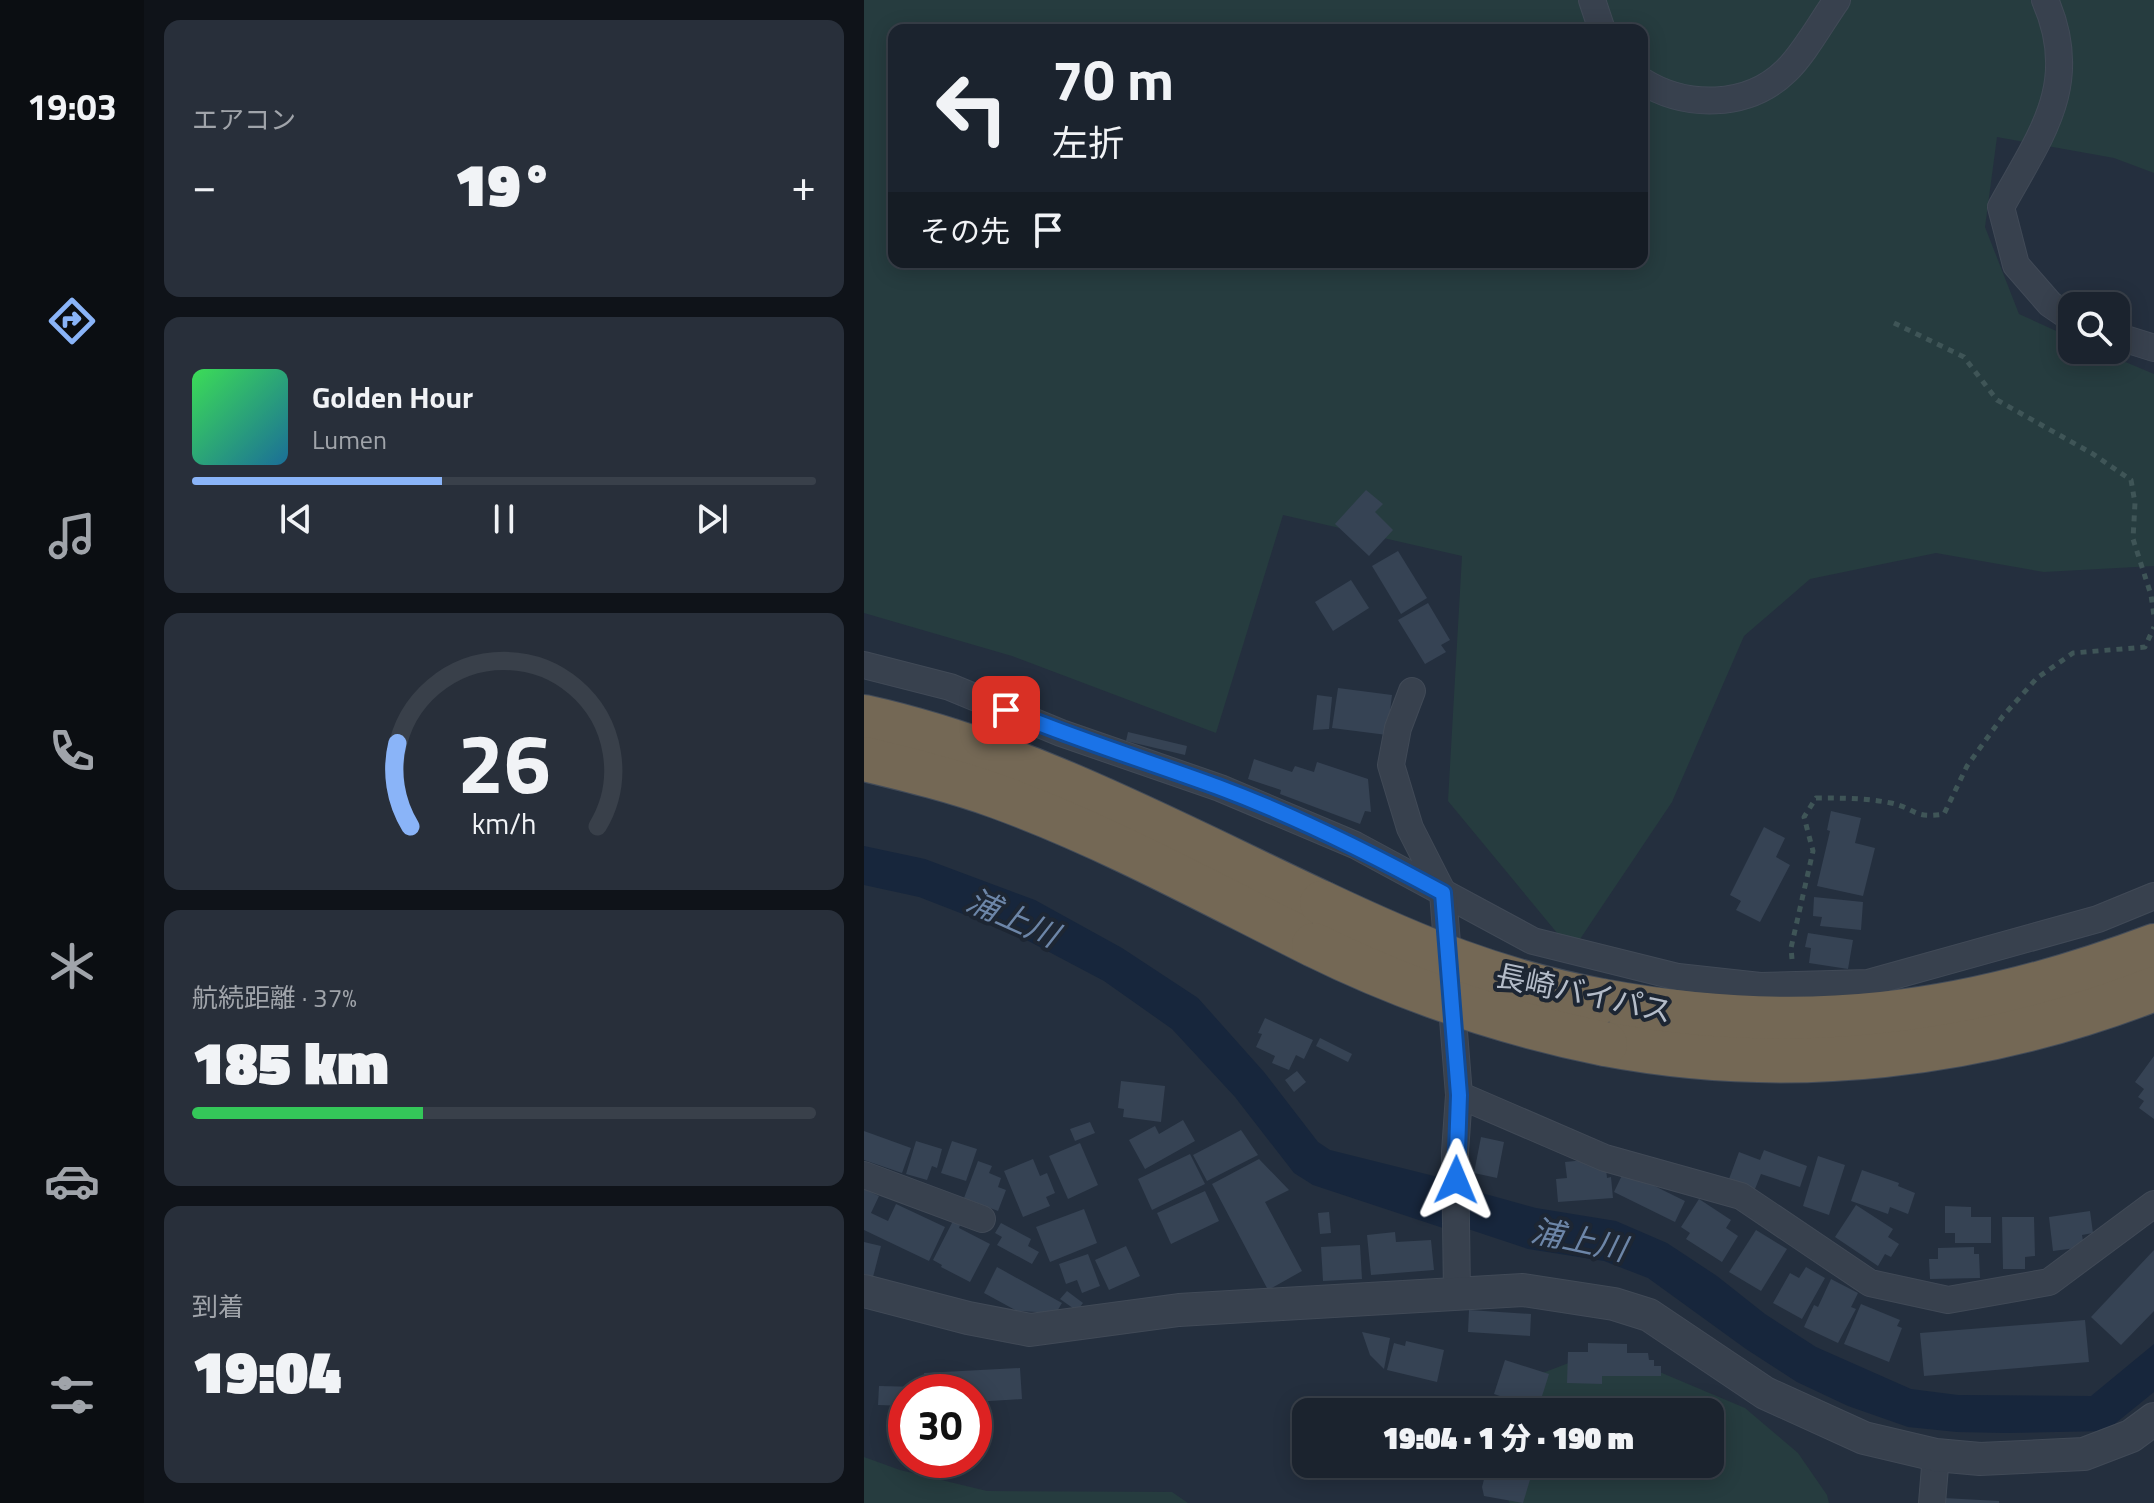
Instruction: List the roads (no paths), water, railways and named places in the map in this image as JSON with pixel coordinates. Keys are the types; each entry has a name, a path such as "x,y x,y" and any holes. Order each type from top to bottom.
{"highway":[{"name":"長崎バイパス","path":"864,717 940,737 1051,776 1318,924"},
{"name":"長崎バイパス","path":"864,759 963,785 1318,924 1427,952 1559,993 1653,1053 1709,1059 1797,1061 1915,1052 2018,1033 2074,1018 2154,989"},
{"name":"長崎バイパス","path":"1604,1023 1698,1016 1759,1020 1906,1013 2032,987 2154,946"}],"street":[{"path":"1592,0 1600,24"},
{"path":"1648,85 1662,93 1706,102 1754,93 1786,71 1837,0"},
{"path":"2045,0 2057,35 2061,73 2053,110 2001,207 2016,265 2058,309"},
{"path":"2130,340 2154,348"},
{"path":"864,665 950,687 1061,733 1220,788 1355,845 1533,941 1678,977 1760,986 1868,983 2098,919 2154,896"},
{"path":"1412,691 1398,728 1391,765 1410,828 1443,893 1459,1095 1455,1152 1457,1293"},
{"path":"1459,1095 1605,1158 1741,1196 1870,1283 1948,1300 2049,1282 2154,1204"},
{"path":"864,1175 982,1219"},
{"path":"864,1291 968,1318 1030,1330 1179,1310 1523,1290 1614,1304 1649,1315 1765,1393 1864,1438 1936,1455 1980,1459 2084,1454 2131,1436 2154,1419"},
{"path":"1932,1503 1936,1455"}],"water":[{"name":"浦上川","path":"864,846 925,859 1035,900 1122,948 1198,998 1264,1072 1318,1142 1330,1150 1446,1179 1471,1190 1536,1208 1616,1221 1667,1243 1816,1347 1911,1389 1958,1395 2091,1396 2154,1344 2154,1392 2106,1431 2006,1433 1908,1427 1848,1406 1797,1382 1648,1278 1604,1261 1528,1249 1471,1230 1446,1229 1313,1185 1294,1173 1235,1097 1172,1029 1104,981 1017,935 919,897 864,885"}]}
